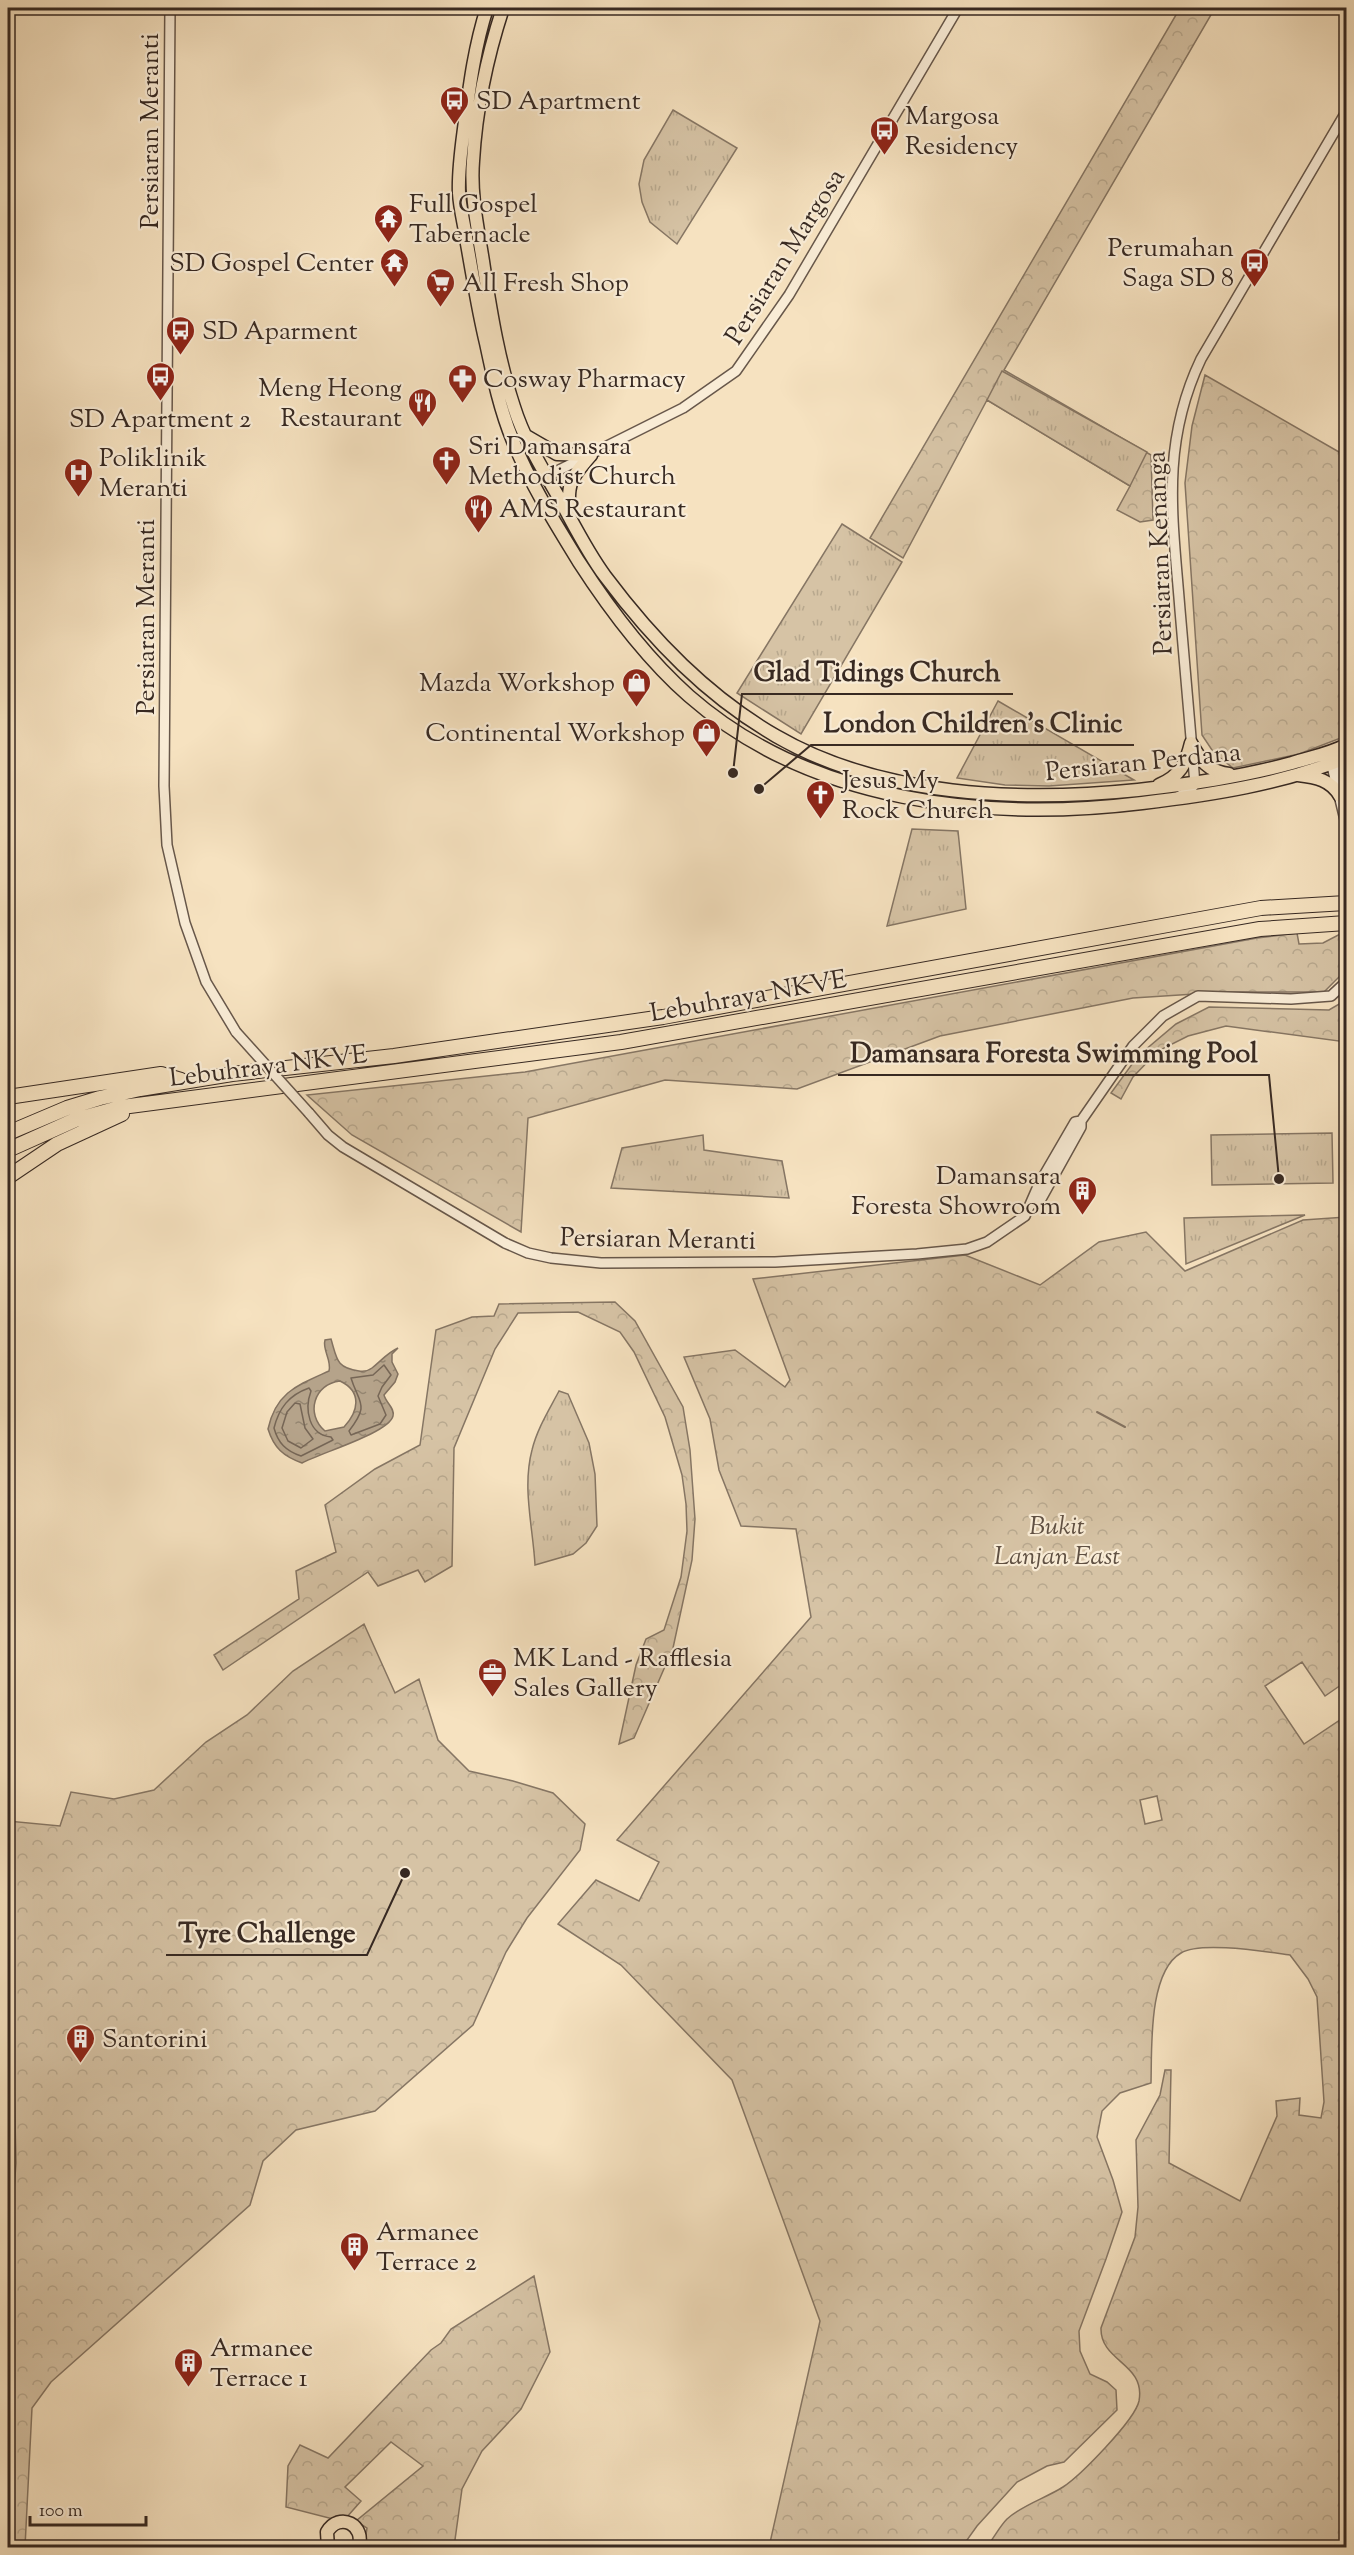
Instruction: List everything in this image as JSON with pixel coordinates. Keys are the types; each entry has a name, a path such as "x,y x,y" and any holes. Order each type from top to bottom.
{"highway":[{"name":"Lebuhraya NKVE","path":"8,1133 67,1108 100,1098 186,1082 394,1056 663,1017 1261,908 1347,903"},
{"name":"Lebuhraya NKVE","path":"156,1103 621,1042 1260,929 1347,923"},
{"path":"8,1097 162,1074 186,1082"},
{"path":"8,1150 75,1120 122,1107 156,1103"},
{"path":"8,1177 57,1144 94,1125 156,1103"}],"main road":[{"name":"Persiaran Perdana","path":"487,8 472,67 460,160 459,194 479,313 503,413 513,441 534,485 603,597 654,661 689,696 713,715 757,743 820,772 874,791 917,801 957,806 1104,807 1173,799 1219,792 1293,774 1338,755"},
{"name":"Persiaran Perdana","path":"503,8 486,70 473,161 472,194 491,315 506,379 525,435 570,518 604,574 665,648 688,672 721,699 777,737 826,759 882,777 956,791 1037,795 1107,793 1195,784 1338,755"},
{"path":"525,435 558,454 591,454"},
{"path":"513,441 534,471 540,476 547,476 544,487 555,522"},
{"path":"570,518 568,486 572,477 591,454"},
{"path":"1191,743 1200,760 1207,767 1216,772 1239,775"},
{"path":"1153,788 1175,777 1182,769 1191,743"},
{"path":"820,772 826,759"},
{"path":"1293,774 1323,780 1343,793"},
{"path":"328,2547 327,2532 333,2524 343,2521 353,2524 357,2529 360,2546"}],"street":[{"name":"Persiaran Meranti","path":"170,8 164,774 167,845 185,923 195,954 206,982 236,1032 328,1135 343,1148 505,1243 551,1258 601,1263 775,1262 957,1250 987,1242 1017,1224 1032,1204 1039,1184 1075,1122 1081,1121"},
{"name":"Persiaran Margosa","path":"547,476 683,408 736,371 789,295 958,8"},
{"name":"Persiaran Kenanga","path":"1195,784 1174,529 1172,472 1179,415 1201,359 1347,112"},
{"path":"1338,755 1347,824"},
{"path":"1173,799 1190,790 1195,784 1200,789 1219,792"},
{"name":"Persiaran Meranti","path":"1032,1204 1041,1199 1081,1127 1081,1121 1133,1046 1163,1016 1198,996 1291,999 1331,996 1347,982"},
{"path":"1039,1184 1044,1183 1056,1170 1061,1153 1060,1147"}],"green space":[{"path":"196,8 372,8 372,12 196,13"},
{"path":"1180,8 1215,8 1004,370 1151,455 1153,520 1140,522 1117,510 1130,486 987,400 903,558 870,538"},
{"path":"673,110 737,148 677,244 650,222 642,202 639,184 644,160"},
{"path":"1002,371 1147,452 1130,486 987,400"},
{"path":"1205,375 1346,456 1346,736 1299,754 1233,768 1214,753 1202,735 1185,483 1192,426"},
{"path":"842,524 902,562 801,734 737,693"},
{"path":"998,701 1134,780 1049,786 1005,785 957,778"},
{"path":"912,829 958,831 966,909 887,926"},
{"path":"1344,932 1340,976 1324,992 1226,992 1133,998 940,1036 797,1089 665,1080 528,1118 521,1232 352,1135 307,1095 525,1072 1257,938 1297,933 1299,944 1323,943"},
{"path":"1346,1000 1346,1042 1226,1026 1188,1036 1158,1051 1133,1077 1121,1099 1111,1093 1138,1056 1176,1024 1209,1007 1329,1010"},
{"path":"1332,1133 1333,1183 1212,1185 1211,1135"},
{"path":"703,1135 704,1150 782,1161 789,1198 611,1188 622,1148"},
{"path":"1305,1215 1186,1264 1184,1218"},
{"name":"Bukit Lanjan East","path":"1346,1217 1346,1693 1341,1685 1325,1696 1302,1662 1265,1686 1304,1744 1346,1716 1346,2547 996,2548 991,2541 1013,2514 1063,2487 1081,2472 1118,2434 1139,2401 1136,2378 1108,2348 1101,2328 1135,2237 1138,2207 1136,2140 1160,2095 1165,2070 1171,2070 1169,2163 1240,2201 1277,2116 1276,2101 1300,2098 1299,2115 1321,2118 1324,2102 1317,1997 1308,1979 1290,1955 1203,1948 1181,1953 1170,1963 1157,1994 1154,2012 1151,2083 1120,2093 1102,2111 1097,2137 1122,2212 1079,2331 1080,2351 1090,2374 1107,2382 1116,2390 1117,2410 1064,2462 1047,2466 1017,2482 977,2526 962,2547 769,2547 820,2321 732,2080 621,1965 558,1924 596,1880 639,1901 659,1862 617,1840 811,1617 796,1529 741,1526 719,1470 710,1419 684,1357 735,1350 785,1387 790,1380 753,1279 965,1255 1040,1285 1099,1242 1146,1232 1185,1271 1303,1220","holes":["1157,1796 1162,1820 1145,1824 1140,1800"]},
{"path":"615,1302 635,1321 683,1407 690,1450 695,1519 692,1560 673,1648 634,1738 619,1744 636,1665 646,1639 664,1630 681,1577 687,1531 686,1504 682,1475 665,1417 634,1352 620,1332 578,1312 518,1313 495,1349 454,1448 452,1566 425,1582 418,1570 378,1586 368,1572 223,1670 214,1655 299,1599 296,1571 336,1552 325,1505 375,1469 420,1445 436,1330 472,1317 494,1316 499,1304"},
{"path":"559,1391 568,1394 589,1443 595,1474 597,1526 586,1543 573,1554 535,1565 528,1493 529,1464 537,1435"},
{"path":"364,1624 395,1693 419,1679 438,1740 469,1771 553,1793 585,1824 580,1850 527,1918 506,1952 473,2025 375,2111 296,2130 263,2161 250,2205 51,2382 32,2408 25,2547 8,2547 8,2269 16,2163 8,1821 60,1826 71,1792 114,1799 154,1790 206,1742 247,1715 293,1671"},
{"path":"534,2276 550,2352 521,2409 482,2451 462,2489 454,2547 381,2547 365,2541 367,2528 356,2521 423,2466 391,2442 345,2487 361,2501 346,2518 333,2519 286,2507 288,2466 300,2445 328,2458 431,2350 441,2343 451,2329"}],"water":[{"path":"331,1339 336,1357 342,1365 351,1370 366,1371 398,1348 392,1354 392,1362 398,1374 395,1382 384,1395 393,1410 393,1416 380,1429 367,1436 302,1463 280,1451 268,1429 277,1406 290,1391 329,1371 325,1340","holes":["340,1381 355,1396 353,1415 344,1427 325,1431 315,1416 315,1401 324,1388 331,1383"]}],"waterway":[{"path":"1097,1412 1125,1427"}],"place":[{"name":"SD Apartment","path":"455,126"},
{"name":"Margosa Residency","path":"884,156"},
{"name":"Full Gospel Tabernacle","path":"388,244"},
{"name":"SD Gospel Center","path":"395,288"},
{"name":"Perumahan Saga SD 8","path":"1255,288"},
{"name":"All Fresh Shop","path":"441,308"},
{"name":"SD Aparment","path":"181,356"},
{"name":"SD Apartment 2","path":"160,402"},
{"name":"Cosway Pharmacy","path":"462,404"},
{"name":"Meng Heong Restaurant","path":"423,428"},
{"name":"Sri Damansara Methodist Church","path":"447,486"},
{"name":"Poliklinik Meranti","path":"78,498"},
{"name":"AMS Restaurant","path":"478,534"},
{"name":"Mazda Workshop","path":"636,708"},
{"name":"Continental Workshop","path":"706,758"},
{"name":"Glad Tidings Church","path":"733,773"},
{"name":"London Children's Clinic","path":"759,789"},
{"name":"Jesus My Rock Church","path":"821,820"},
{"name":"Damansara Foresta Swimming Pool","path":"1279,1179"},
{"name":"Damansara Foresta Showroom","path":"1082,1216"},
{"name":"MK Land - Rafflesia Sales Gallery","path":"492,1698"},
{"name":"Tyre Challenge","path":"405,1873"},
{"name":"Santorini","path":"81,2064"},
{"name":"Armanee Terrace 2","path":"355,2272"},
{"name":"Armanee Terrace 1","path":"189,2388"}]}
